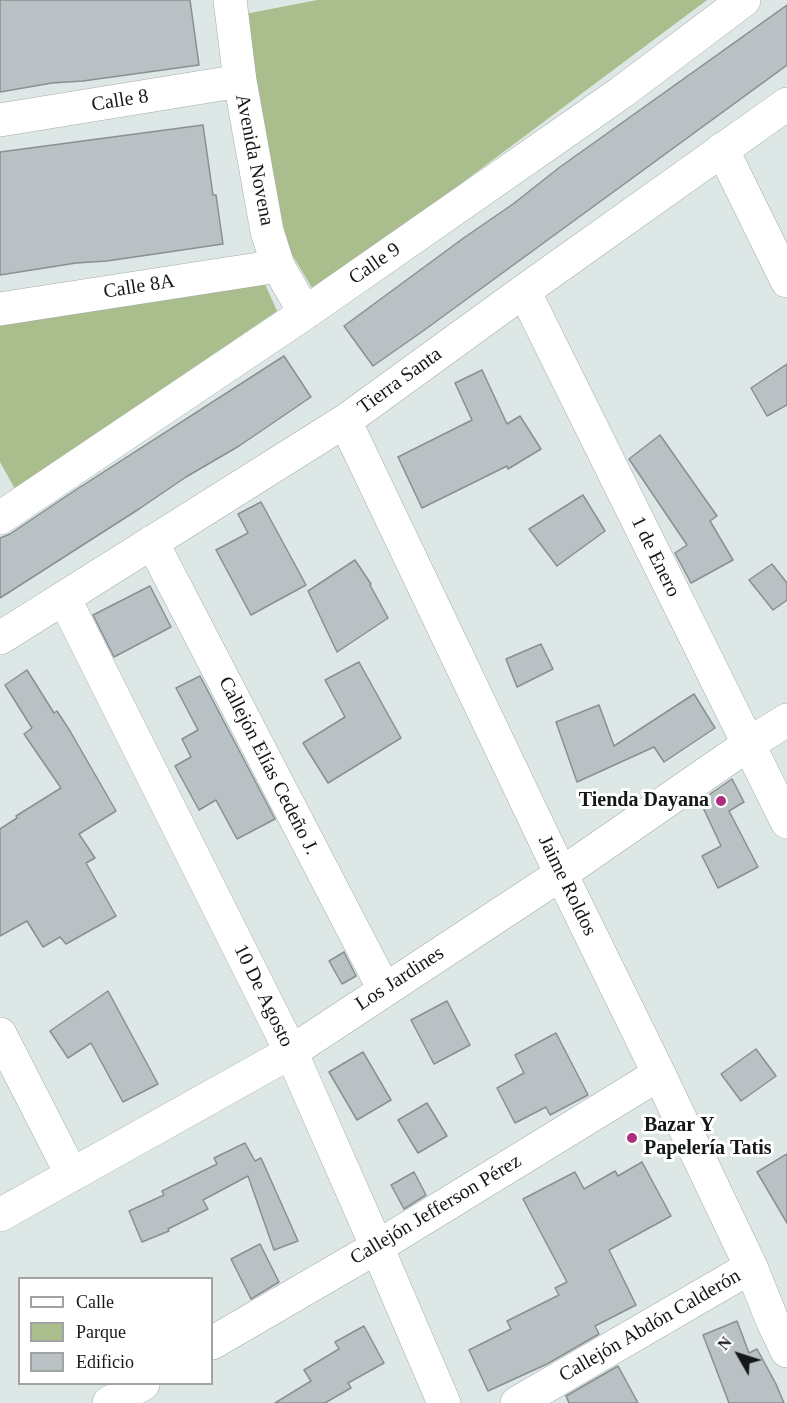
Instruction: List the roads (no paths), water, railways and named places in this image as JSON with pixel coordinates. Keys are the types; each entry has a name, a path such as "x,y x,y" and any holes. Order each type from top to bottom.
{"street":[{"name":"Avenida Novena","path":"230,0 240,81 267,231 278,266 305,313"},
{"name":"Calle 9","path":"4,506 305,313 622,92 744,0"},
{"name":"Calle 8","path":"0,120 240,81"},
{"name":"Tierra Santa","path":"0,638 345,421 787,104"},
{"path":"722,149 787,281"},
{"name":"Calle 8A","path":"0,309 278,266"},
{"name":"1 de Enero","path":"524,291 787,822"},
{"name":"Jaime Roldos","path":"345,421 561,874 783,1329"},
{"name":"Callejón Elías Cedeño J.","path":"152,542 384,989"},
{"name":"10 De Agosto","path":"64,598 291,1052 444,1403"},
{"name":"Los Jardines","path":"0,1215 291,1052 561,874 787,720"},
{"path":"0,1034 72,1175"},
{"name":"Callejón Jefferson Pérez","path":"213,1342 377,1247 659,1074"},
{"name":"Callejón Abdón Calderón","path":"517,1403 751,1267"},
{"path":"109,1403 140,1385"}],"place":[{"name":"Tienda Dayana","path":"721,801"},
{"name":"Bazar Y Papelería Tatis","path":"632,1138"}]}
